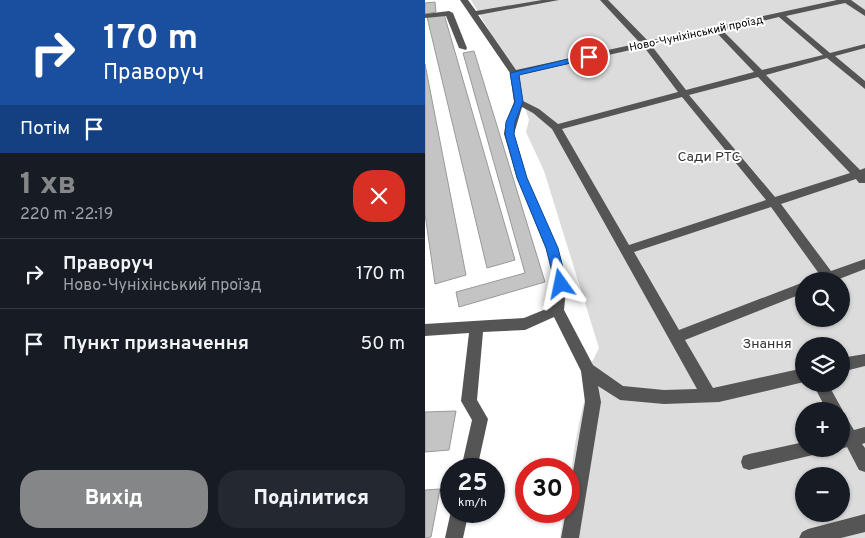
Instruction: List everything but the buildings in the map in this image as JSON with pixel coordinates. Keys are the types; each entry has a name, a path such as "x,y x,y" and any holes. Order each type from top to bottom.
{"street":[{"path":"464,0 514,73 519,102 511,122 509,134 522,178 552,248 561,280 557,310 588,370 593,402 570,538"},
{"path":"474,14 555,0"},
{"path":"604,0 646,44 774,203 819,272"},
{"path":"846,0 865,14"},
{"name":"Ново-Чуніхінський проїзд","path":"514,73 846,0"},
{"path":"425,16 449,13 463,48"},
{"path":"781,15 865,86"},
{"path":"627,250 863,176 717,28"},
{"path":"556,127 759,72 865,46"},
{"path":"519,102 536,111 556,127 709,396"},
{"path":"843,272 865,264"},
{"path":"675,338 795,291"},
{"path":"425,330 525,324 557,310"},
{"path":"471,458 480,419 469,401 477,327"},
{"path":"850,364 865,360"},
{"path":"588,370 620,393 664,397 719,395 795,377"},
{"path":"852,438 865,464"},
{"path":"749,462 795,452"},
{"path":"454,538 457,523"},
{"path":"808,538 865,523"}],"green space":[{"name":"Сади РТС","path":"471,0 865,0 865,538 560,538 562,523 580,523 580,458 574,458 583,407 592,373 588,370 599,348 544,171 526,132 529,120 514,73"}],"route":[{"path":"561,284 552,248 522,178 509,134 511,122 519,102 514,73 589,57"}],"park label":[{"name":"Знання","path":"767,343"}]}
